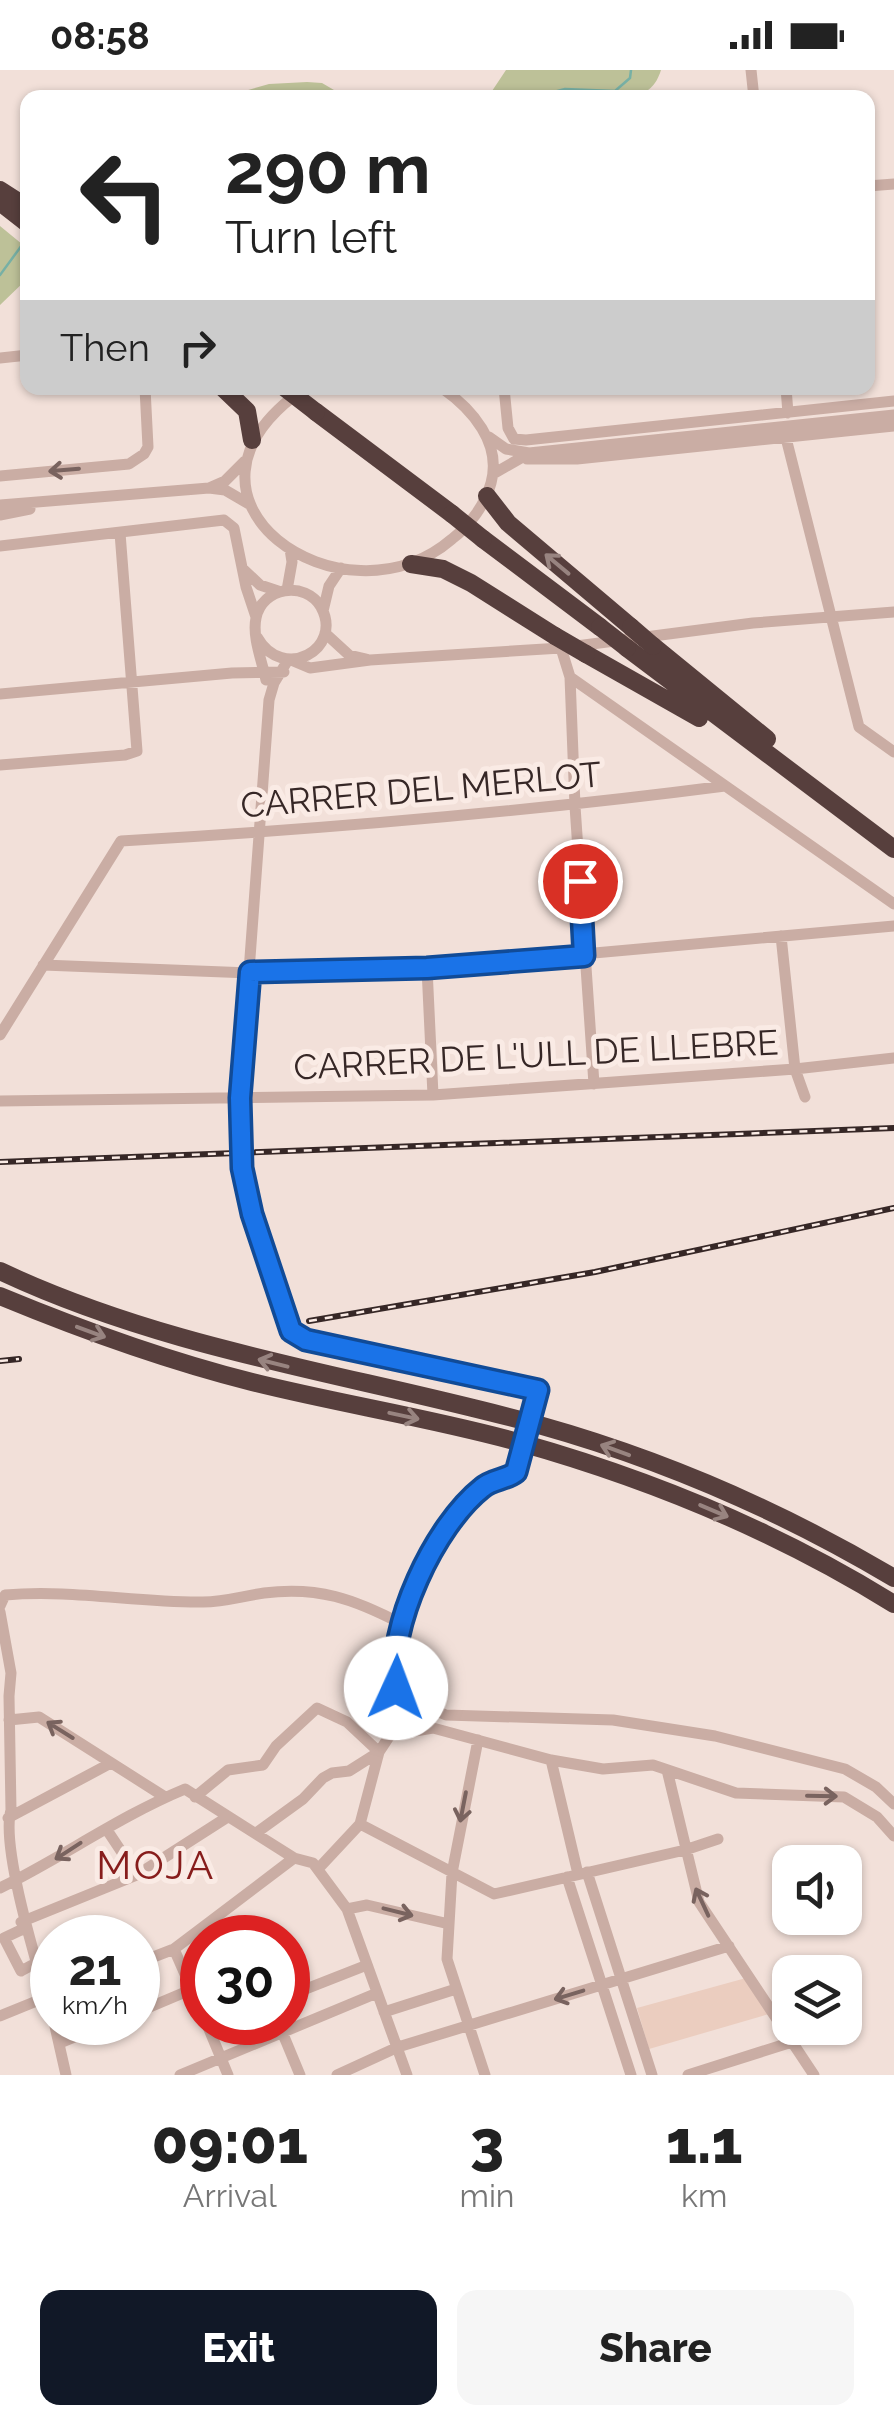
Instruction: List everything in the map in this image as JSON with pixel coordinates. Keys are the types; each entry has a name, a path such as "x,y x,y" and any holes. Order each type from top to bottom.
{"highway":[{"path":"0,202 20,218"},
{"path":"231,395 246,411 252,440"},
{"path":"294,395 894,849"},
{"path":"487,496 508,523 779,748 812,786"},
{"path":"412,564 443,569 471,583 558,642 682,705 774,772 812,786"},
{"path":"0,1271 86,1307 203,1345 582,1438 701,1481 762,1508 894,1578"},
{"path":"0,1296 83,1330 195,1367 517,1442 582,1462 714,1510 810,1556 894,1604"}],"street":[{"path":"0,476 129,464 148,447 145,395"},
{"path":"294,395 252,440 245,483 249,504 265,530 290,550 341,568 384,570 412,564 440,549 465,528 487,496 493,474 486,434 452,395"},
{"path":"505,395 510,444"},
{"path":"787,395 788,414"},
{"path":"510,444 552,444 593,433 894,402"},
{"path":"493,474 524,455 894,415"},
{"path":"486,434 524,455 544,461 894,426"},
{"path":"786,438 859,727 894,752"},
{"path":"209,488 225,481 247,459"},
{"path":"0,505 209,488 224,490 249,504"},
{"path":"0,515 85,500"},
{"path":"0,546 224,520 234,528 256,617 269,700 240,1098 242,1168 287,1325 306,1340 538,1390 516,1472 479,1490 435,1546 398,1634 394,1672 396,1688 402,1696"},
{"path":"0,765 125,756 137,751 120,532"},
{"path":"256,617 264,601 283,590 292,562 290,550"},
{"path":"242,566 260,586 308,594 323,611"},
{"path":"269,700 280,672 290,660 313,652 325,633 323,611 329,586 341,568"},
{"path":"0,694 232,673 265,674 370,660 894,612"},
{"path":"325,633 349,655 370,660"},
{"path":"232,673 254,660 258,641"},
{"path":"258,641 270,654 310,668"},
{"path":"558,642 570,677 594,1084"},
{"path":"570,677 894,904"},
{"name":"CARRER DEL MERLOT","path":"43,966 122,841 575,806 725,786"},
{"path":"0,1035 43,966 250,972 427,968 894,926"},
{"path":"780,936 795,1068 805,1097"},
{"path":"427,968 433,1095"},
{"name":"CARRER DE L'ULL DE LLEBRE","path":"0,1101 433,1095 894,1058"},
{"path":"30,1951 6,1884 3,1821 11,1810 10,1656 2,1604 72,1592 204,1602 324,1592 402,1624"},
{"path":"402,1696 414,1696 420,1705 458,1716 613,1720 714,1736 845,1769 894,1804"},
{"path":"402,1696 396,1708 422,1728"},
{"path":"256,1834 332,1773 349,1771 378,1752 406,1718 419,1712 420,1705"},
{"path":"6,1884 165,1797 190,1793 228,1770 263,1766 276,1746 317,1708 346,1722 378,1752"},
{"path":"9,1720 39,1717 165,1797"},
{"path":"391,1735 422,1728 439,1729 552,1760 603,1768 653,1765 736,1794 844,1797 877,1817 894,1836"},
{"path":"467,2075 484,2073 446,1959 452,1874 478,1740"},
{"path":"318,1870 360,1824 378,1752"},
{"path":"552,1760 602,1985 631,2075"},
{"path":"3,1821 111,1762"},
{"path":"667,1770 698,1902 772,2012"},
{"path":"190,1793 294,1858 313,1863 347,1909 407,2075"},
{"path":"30,1966 21,1971 4,1938 22,1926 136,1875 226,1818"},
{"path":"360,1824 494,1894 718,1839"},
{"path":"107,1830 136,1875"},
{"path":"160,1954 174,1949 294,1858"},
{"path":"578,1874 621,1979 652,2075"},
{"path":"347,1909 367,1904 448,1924"},
{"path":"338,2075 398,2047 729,1946"},
{"path":"174,1949 180,1958"},
{"path":"310,1987 367,1965"},
{"path":"384,2012 456,1989"},
{"path":"310,2016 377,1993"},
{"path":"0,2016 30,2003"},
{"path":"60,2045 66,2075"},
{"path":"215,2045 228,2075"},
{"path":"180,2075 247,2045"},
{"path":"288,2045 300,2075"},
{"path":"688,2075 783,2045"},
{"path":"794,2045 814,2075"}],"green space":[{"path":"506,70 661,70 648,90 493,90"},
{"path":"322,83 334,90 248,90 269,84"},
{"path":"0,226 20,242 20,286 0,305"}],"shaded area":[{"path":"746,1978 769,2014 649,2049 637,2008"}],"waterway":[{"path":"616,90 630,78 631,70"},
{"path":"561,90 590,90"},
{"path":"0,275 20,248"}],"railway":[{"path":"0,1162 894,1128"},
{"path":"309,1321 595,1272 894,1208"},
{"path":"0,1361 19,1359"}],"district":[{"name":"MOJA","path":"156,1865"}],"route":[{"path":"396,1688 398,1634 430,1554 479,1490 516,1472 538,1390 306,1340 291,1331 252,1214 242,1168 240,1098 250,972 427,968 584,956 580,881"}]}
